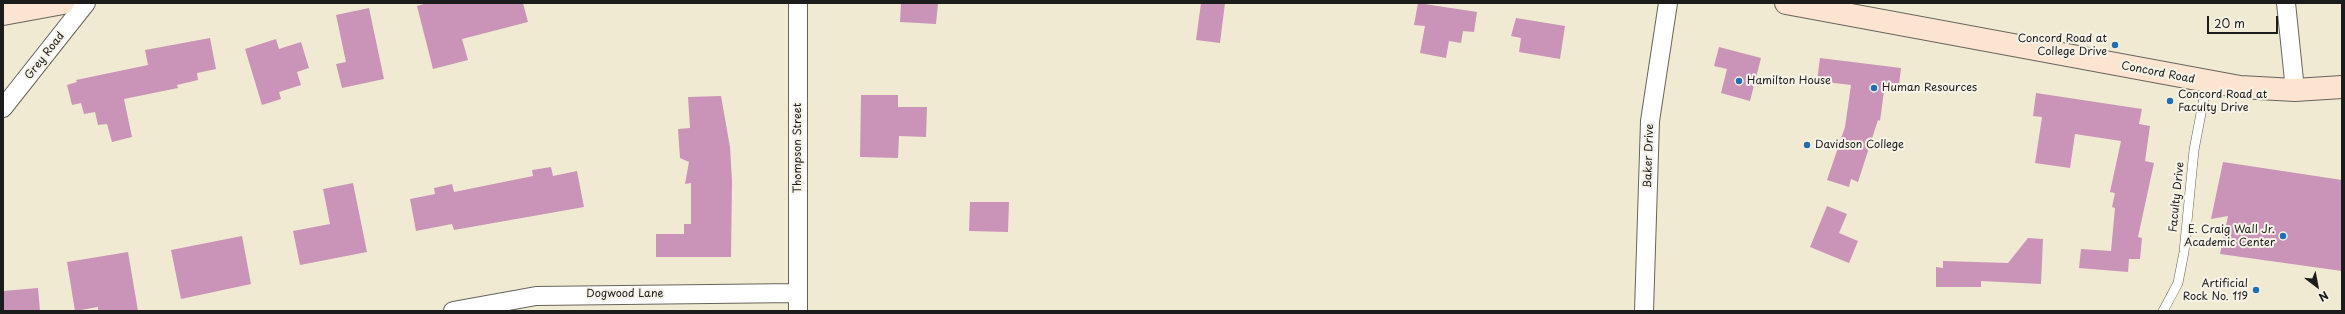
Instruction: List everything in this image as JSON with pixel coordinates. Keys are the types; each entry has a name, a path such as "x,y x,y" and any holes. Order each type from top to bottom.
{"main road":[{"path":"3,14 63,3"},
{"name":"Concord Road","path":"1786,3 2207,82 2248,88 2295,90 2342,87"}],"street":[{"name":"Grey Road","path":"3,108 86,3"},
{"name":"Thompson Street","path":"798,3 798,311"},
{"name":"Baker Drive","path":"1644,311 1650,121 1668,3"},
{"path":"2286,3 2295,90"},
{"name":"Dogwood Lane","path":"453,311 536,296 798,293"}],"lane":[{"name":"Faculty Drive","path":"2163,311 2178,283 2180,276 2194,150 2207,82"}],"building":[{"path":"427,3 523,3 528,22 462,39 468,60 433,69 417,6"},
{"path":"901,3 938,3 936,24 900,22"},
{"path":"1201,3 1225,3 1220,43 1196,40"},
{"path":"1418,3 1477,12 1474,32 1463,31 1461,43 1449,41 1446,58 1420,53 1425,26 1414,25"},
{"path":"369,8 384,79 342,88 336,64 346,62 336,15"},
{"path":"1516,18 1565,26 1560,59 1519,52 1521,38 1511,36"},
{"path":"210,38 216,69 197,73 198,80 177,85 178,88 124,99 132,137 112,142 107,124 98,125 95,112 84,114 81,103 72,105 67,85 77,82 76,80 148,65 145,50"},
{"path":"276,39 279,49 301,42 309,68 297,72 301,85 279,92 281,99 262,105 245,49"},
{"name":"Hamilton House","path":"1719,47 1761,58 1750,101 1721,93 1727,69 1714,66"},
{"path":"1820,58 1901,68 1898,93 1884,91 1880,121 1878,120 1858,182 1851,179 1849,187 1827,180 1845,127 1851,85 1817,81"},
{"path":"2036,93 2142,109 2139,124 2150,126 2145,161 2154,163 2138,237 2142,238 2140,259 2129,259 2128,272 2079,268 2081,249 2111,251 2115,208 2112,207 2115,193 2110,192 2121,141 2075,134 2070,168 2035,163 2042,117 2033,116"},
{"path":"861,95 898,95 898,107 927,107 926,137 899,136 898,158 860,157"},
{"path":"721,96 730,147 732,181 731,257 656,257 656,234 684,234 684,224 691,224 691,183 685,184 689,162 680,158 678,129 690,128 688,97"},
{"name":"E. Craig Wall Jr. Academic Center","path":"2223,162 2342,180 2342,271 2220,254 2228,216 2211,219"},
{"path":"551,167 553,176 577,171 584,207 454,230 452,224 416,231 410,199 435,194 434,188 452,184 454,192 533,176 532,170"},
{"path":"353,183 367,252 300,265 293,231 330,224 323,189"},
{"path":"970,202 1009,202 1008,232 969,231"},
{"path":"1827,206 1847,214 1839,233 1858,241 1849,263 1810,247"},
{"path":"242,236 251,284 181,299 171,250"},
{"path":"2028,238 2043,239 2041,284 1981,281 1981,287 1936,287 1936,267 1943,268 1943,261 2008,263"},
{"path":"128,252 138,311 98,311 98,307 75,311 67,262"},
{"path":"38,288 40,311 3,311 3,291"}],"place":[{"name":"Concord Road at College Drive","path":"2115,45"},
{"name":"Hamilton House","path":"1739,81"},
{"name":"Human Resources","path":"1874,88"},
{"name":"Concord Road at Faculty Drive","path":"2170,101"},
{"name":"Davidson College","path":"1807,145"},
{"name":"E. Craig Wall Jr. Academic Center","path":"2283,236"},
{"name":"Artificial Rock No. 119","path":"2256,290"}]}
